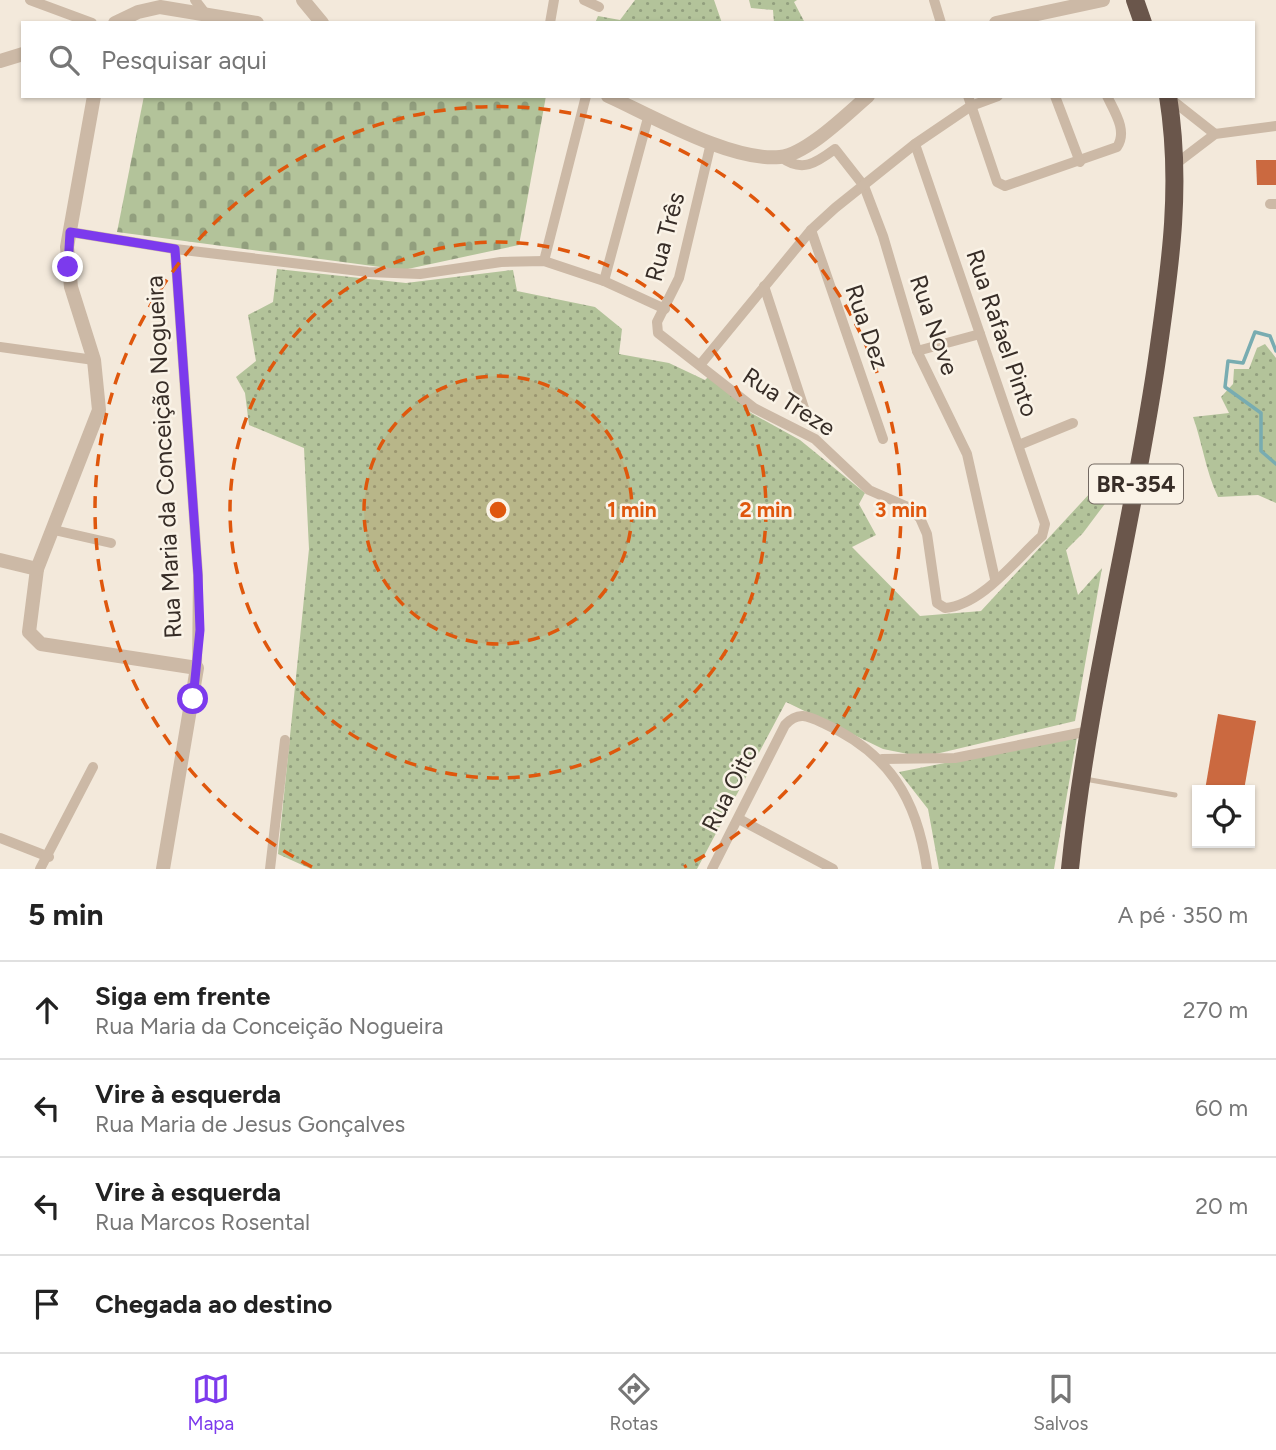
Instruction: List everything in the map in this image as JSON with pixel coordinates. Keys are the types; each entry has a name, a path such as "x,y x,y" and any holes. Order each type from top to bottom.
{"highway":[{"path":"1135,0 1142,21"},
{"name":"BR-354","path":"1070,869 1089,731 1147,423 1169,276 1177,163 1168,98"}],"street":[{"path":"30,0 87,21"},
{"path":"195,0 205,13"},
{"path":"303,0 320,21"},
{"path":"550,21 554,0"},
{"path":"584,0 599,7"},
{"path":"934,0 940,21"},
{"path":"1005,21 1103,0"},
{"path":"119,21 138,12 160,8 247,21"},
{"path":"0,61 21,55"},
{"path":"94,98 67,247 71,287 94,360 99,410 37,569 29,627 31,637 41,644 197,668"},
{"path":"544,261 585,98"},
{"path":"613,98 711,143 741,153 781,157 811,143 866,98"},
{"path":"1056,98 1080,162"},
{"path":"700,365 811,230 970,101 997,182 1011,185 1117,147 1121,141 1120,127 1108,98"},
{"path":"1170,98 1215,134"},
{"path":"604,281 649,114"},
{"path":"1177,163 1215,134 1276,126"},
{"name":"Rua Três","path":"662,338 657,322 679,278 711,143"},
{"name":"Rua Rafael Pinto","path":"915,144 1043,517 1042,536"},
{"name":"Rua Nove","path":"781,157 801,167 815,164 835,149 864,186 883,236 918,351 967,454 995,579"},
{"name":"Rua Dez","path":"811,230 883,439"},
{"path":"70,232 175,249 400,274 420,274 501,262 544,261 604,281 665,309"},
{"name":"Rua Maria da Conceição Nogueira","path":"163,869 197,668 198,575 175,249"},
{"path":"764,286 804,408"},
{"path":"918,351 979,334"},
{"name":"Rua Treze","path":"662,338 754,408 815,439 869,489 908,507 920,518 927,534 937,603 944,608 957,607 974,599 1042,536"},
{"path":"0,347 94,360"},
{"path":"1019,445 1073,423"},
{"path":"54,530 111,543"},
{"path":"0,561 37,569"},
{"name":"Rua Oito","path":"712,869 785,725 797,715 806,715 837,730 882,759"},
{"path":"882,759 927,761 955,758 1089,731"},
{"path":"270,869 285,740"},
{"path":"882,759 913,811 922,836 927,869"},
{"path":"40,869 49,857 93,767"},
{"path":"739,819 833,869"},
{"path":"0,838 49,857"}],"lane":[{"path":"1082,778 1175,795"}],"green space":[{"path":"635,0 714,0 721,21 596,21 598,16 620,20"},
{"path":"749,0 797,0 794,2 804,21 774,21 773,10 751,8"},
{"path":"144,98 546,98 519,245 403,270 117,232"},
{"path":"277,269 406,283 513,270 517,291 595,307 622,329 619,354 669,363 705,380 711,374 751,413 800,440 865,493 859,504 876,535 852,547 920,616 981,611 1092,491 1107,501 1083,533 1066,550 1078,595 1102,568 1075,721 923,757 883,749 786,702 697,869 311,869 278,854 309,549 304,448 249,425 245,393 236,377 256,361 248,315 273,302"},
{"path":"1265,344 1276,358 1276,503 1258,495 1218,497 1193,417 1229,413 1221,397 1233,384 1234,369 1249,369 1257,348"},
{"path":"1077,737 1054,869 939,869 928,809 899,772"}],"building":[{"path":"1256,160 1276,160 1276,185 1257,185"},
{"path":"1218,714 1256,721 1245,785 1206,785"}],"waterway":[{"path":"1276,351 1270,336 1255,332 1243,363 1228,361 1225,387 1261,413 1261,451 1276,464"}],"route":[{"path":"68,267 67,247 70,232 175,249 200,605 193,699"}]}
